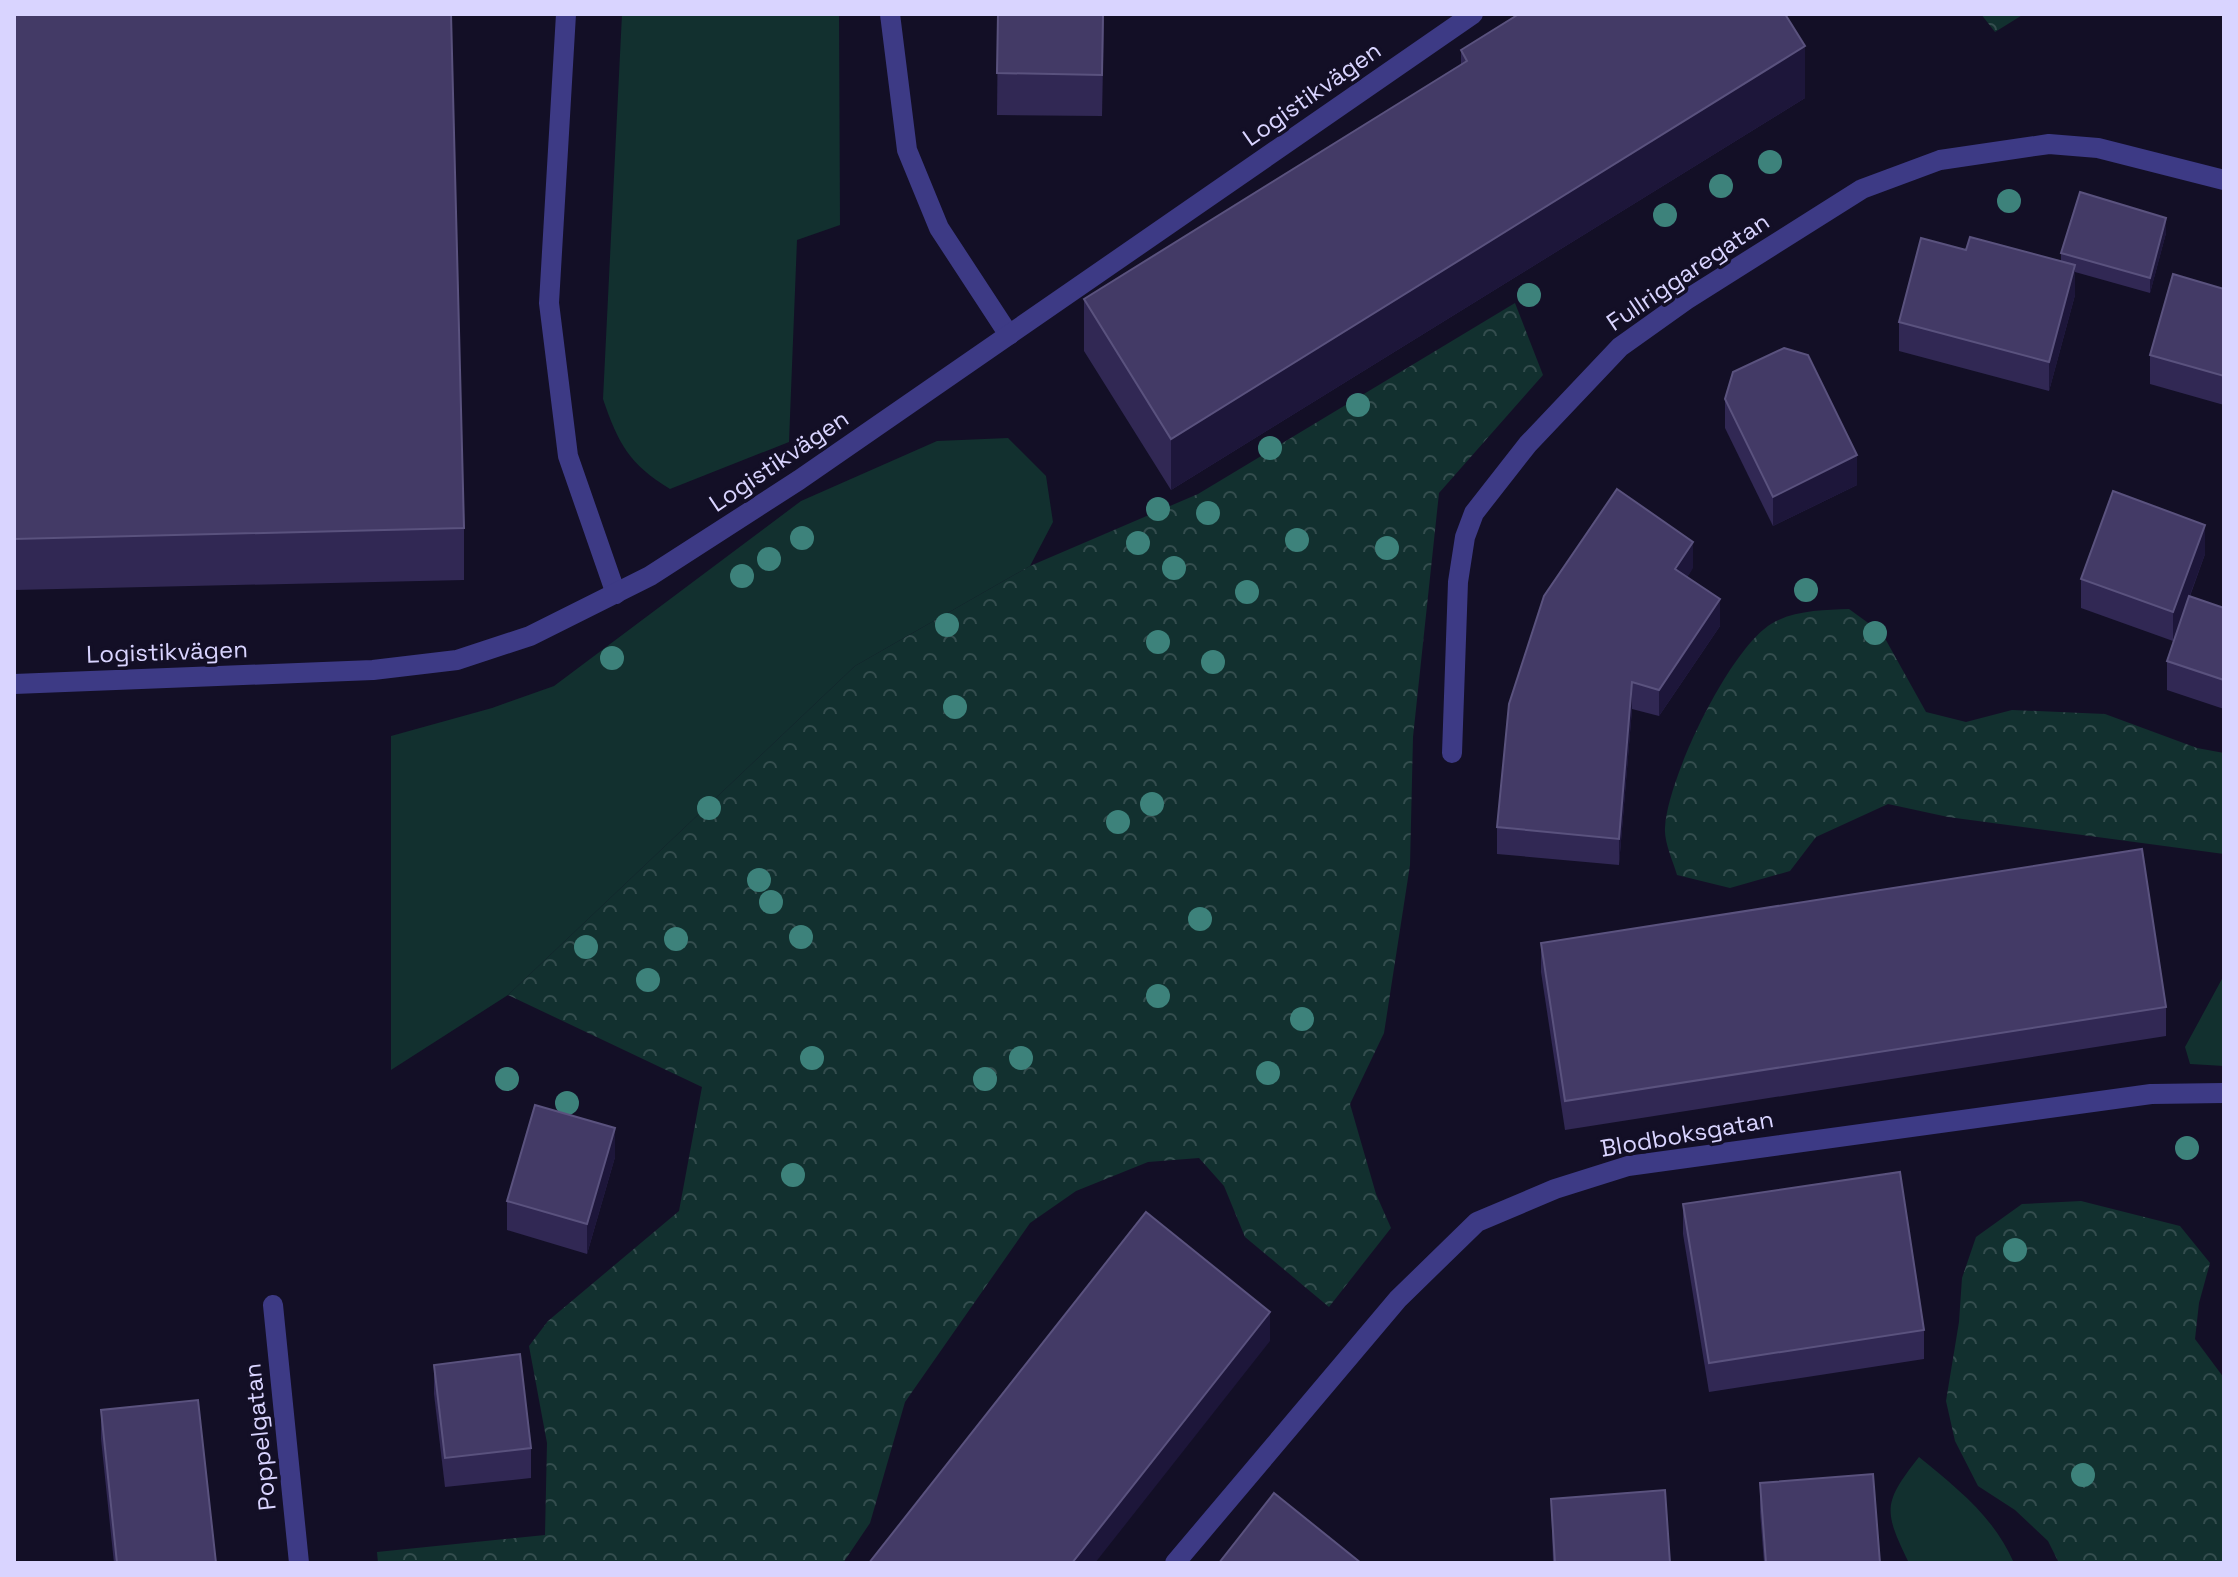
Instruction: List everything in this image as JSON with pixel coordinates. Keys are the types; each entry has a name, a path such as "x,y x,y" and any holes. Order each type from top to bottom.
{"street":[{"path":"566,14 549,303 568,456 616,594"},
{"path":"890,14 907,150 939,228 1009,335"},
{"name":"Logistikvägen","path":"14,684 373,670 457,660 530,636 650,576 799,480 1473,14"},
{"name":"Fullriggaregatan","path":"1452,753 1458,582 1465,537 1474,513 1493,484 1528,444 1620,347 1686,300 1862,189 1940,160 2049,144 2098,148 2224,180"},
{"name":"Blodboksgatan","path":"1175,1563 1378,1322 1477,1222 1555,1189 1628,1166 2151,1094 2224,1093"},
{"name":"Poppelgatan","path":"273,1305 299,1563"}],"green space":[{"path":"622,14 839,14 840,225 797,240 789,442 670,489 644,471 627,451 603,399"},
{"path":"1981,14 2024,14 1995,32"},
{"path":"1515,303 1543,375 1439,493 1413,737 1410,865 1384,1033 1350,1104 1376,1194 1391,1228 1329,1307 1245,1237 1224,1186 1199,1158 1148,1162 1076,1191 1030,1223 905,1402 870,1523 843,1563 378,1563 377,1552 545,1535 547,1443 529,1346 548,1321 679,1211 702,1087 508,995 855,666 1030,566 1198,494"},
{"path":"1008,438 1046,476 1053,522 1030,566 855,666 508,995 391,1070 391,736 492,708 554,686 801,501 937,441"},
{"path":"1849,609 1882,633 1926,712 1966,722 2012,710 2105,714 2197,748 2224,753 2224,854 1948,817 1888,804 1816,837 1790,871 1730,888 1677,875 1665,833 1668,806 1676,779 1703,717 1737,660 1754,638 1780,619 1809,612"},
{"path":"2224,969 2224,1066 2190,1064 2185,1047 2223,977"},
{"path":"2081,1201 2180,1226 2210,1263 2199,1303 2195,1339 2224,1378 2224,1563 2059,1563 2048,1541 2015,1510 1978,1486 1955,1441 1946,1401 1959,1322 1962,1278 1976,1237 2022,1204"},
{"path":"1919,1457 1961,1492 1985,1518 2014,1563 1909,1563 1895,1531 1891,1507 1899,1486"}],"building":[{"path":"14,14 451,14 464,528 14,539"},
{"path":"998,14 1103,14 1102,75 997,73"},
{"path":"1519,14 1785,14 1805,46 1171,439 1084,299 1467,61 1461,50"},
{"path":"2080,192 2166,218 2150,278 2061,253"},
{"path":"1970,237 2075,265 2049,362 1899,322 1921,238 1966,250"},
{"path":"2173,274 2224,289 2224,376 2150,355"},
{"path":"1784,348 1808,355 1857,455 1773,497 1725,399 1733,372"},
{"path":"1617,489 1693,542 1675,569 1720,599 1659,690 1632,682 1619,839 1497,827 1509,704 1544,596"},
{"path":"2113,491 2205,525 2173,612 2081,579"},
{"path":"2189,596 2224,608 2224,680 2167,661"},
{"path":"2142,849 2166,1007 1565,1101 1541,943"},
{"path":"535,1105 615,1128 587,1224 507,1201"},
{"path":"1900,1172 1924,1330 1709,1363 1683,1204"},
{"path":"1146,1212 1270,1312 1072,1563 869,1563"},
{"path":"520,1354 531,1448 445,1458 434,1365"},
{"path":"198,1400 216,1563 117,1563 101,1410"},
{"path":"1873,1474 1880,1563 1766,1563 1760,1483"},
{"path":"1665,1490 1670,1563 1555,1563 1551,1499"},
{"path":"1274,1493 1361,1563 1219,1563"}]}
